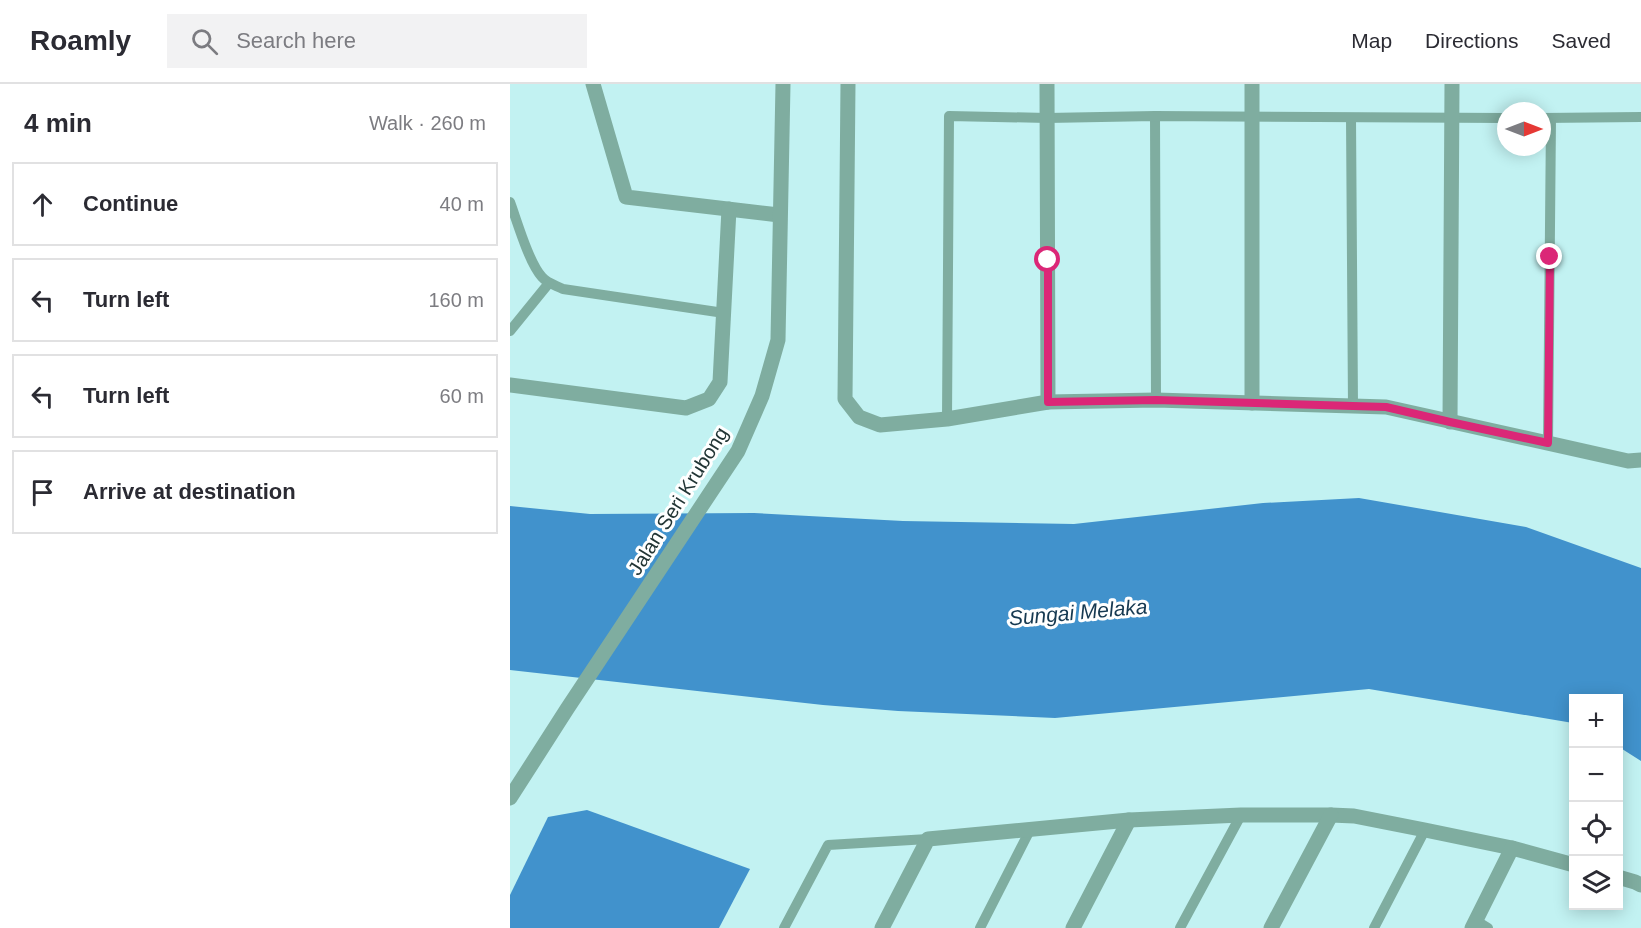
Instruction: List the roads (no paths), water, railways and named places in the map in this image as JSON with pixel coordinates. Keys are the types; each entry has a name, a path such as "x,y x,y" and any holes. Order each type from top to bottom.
{"street":[{"path":"593,84 626,197 779,215"},
{"name":"Jalan Seri Krubong","path":"510,798 738,451 762,396 778,340 783,84"},
{"path":"848,84 845,399 859,417 880,425 947,418 1048,402 1156,400 1386,407 1628,461 1641,460"},
{"path":"1047,84 1048,402"},
{"path":"1252,84 1252,403"},
{"path":"1450,422 1452,84"},
{"path":"510,385 686,408 709,399 720,382 729,209"},
{"path":"882,928 928,838 1031,828 1129,820 1241,815 1354,816 1512,848 1569,864"},
{"path":"1271,928 1331,815"},
{"path":"1073,928 1129,820"},
{"path":"1478,926 1512,848"},
{"path":"1623,878 1641,885"}],"lane":[{"path":"947,418 949,116 1497,118"},
{"path":"1155,116 1156,400"},
{"path":"1551,118 1641,117"},
{"path":"1351,118 1353,406"},
{"path":"1546,156 1548,443"},
{"path":"510,201 534,266 549,283 562,289 724,313"},
{"path":"510,331 549,283"},
{"path":"1180,928 1241,815"},
{"path":"980,928 1031,828"},
{"path":"1374,928 1425,830"},
{"path":"784,928 828,845 928,838"}],"water":[{"name":"Sungai Melaka","path":"1359,498 1526,527 1641,568 1641,761 1623,750 1623,694 1569,694 1569,722 1369,689 1055,718 823,705 510,670 510,506 590,514 754,513 903,521 1074,524 1263,503"},
{"path":"587,810 750,869 719,928 510,928 510,895 548,817"}]}
